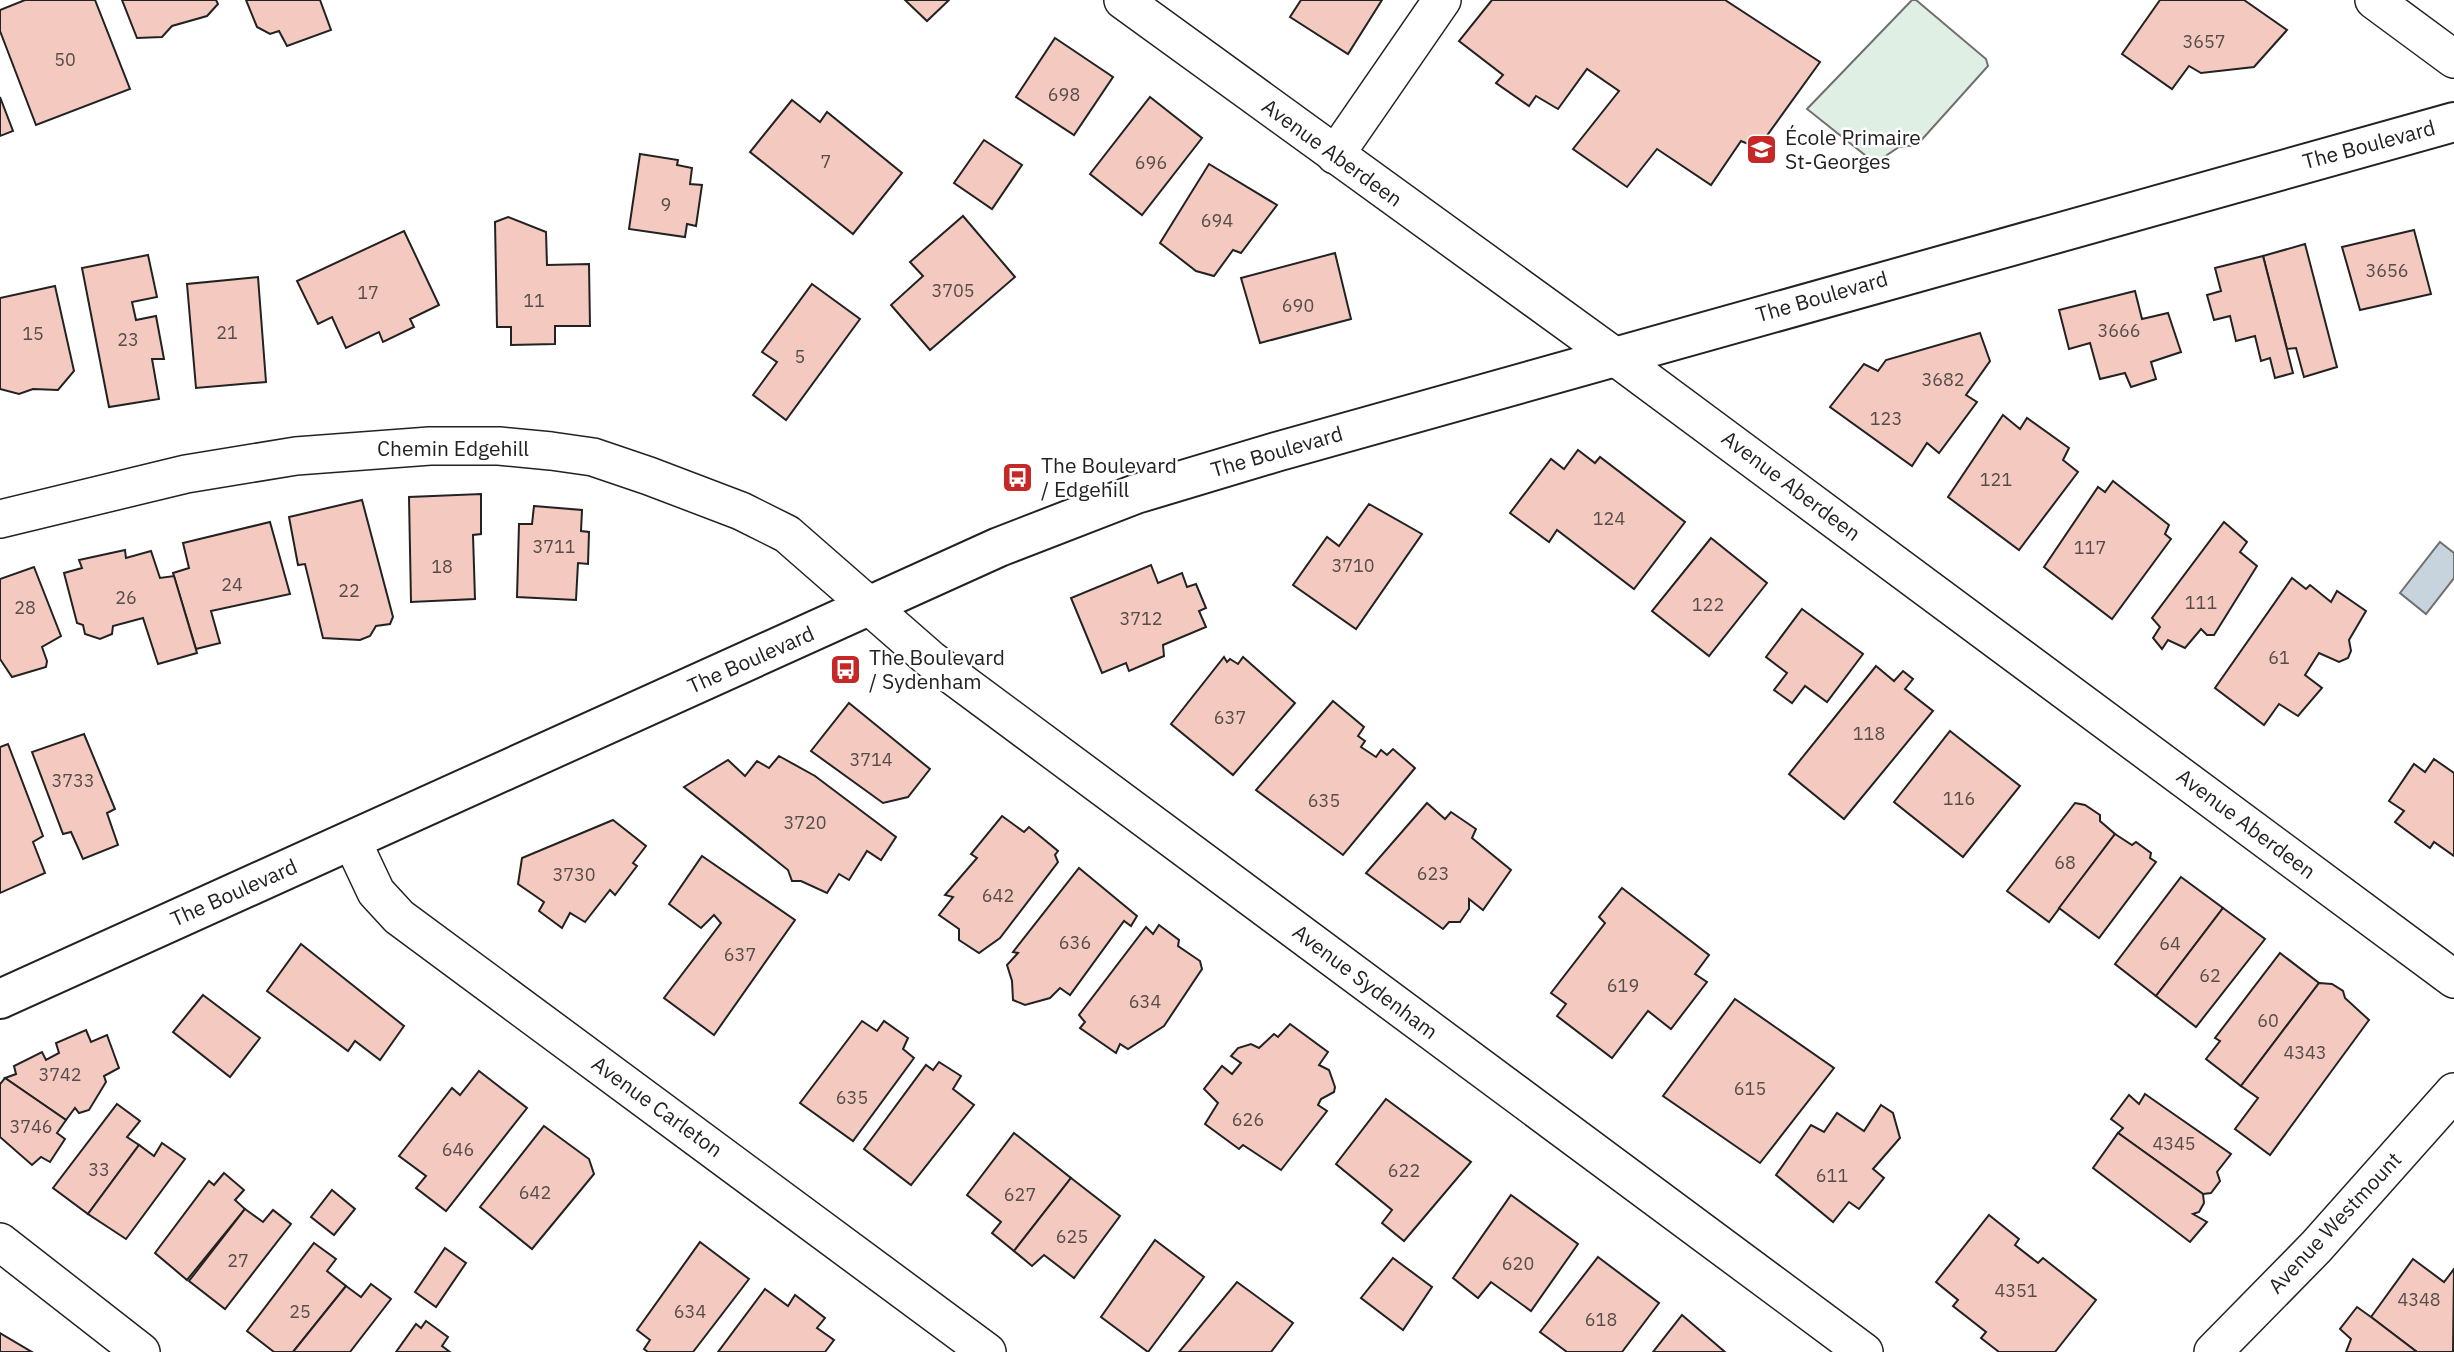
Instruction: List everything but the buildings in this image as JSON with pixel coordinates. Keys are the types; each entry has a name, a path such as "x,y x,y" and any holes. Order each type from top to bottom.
{"main road":[{"name":"The Boulevard","path":"0,999 1012,542 1136,494 1614,356 2454,122"}],"street":[{"name":"Avenue Aberdeen","path":"1123,0 1614,356 2454,979"},
{"path":"1335,155 1441,0"},
{"path":"2374,0 2454,60"},
{"name":"Chemin Edgehill","path":"0,520 186,474 296,456 429,446 499,446 551,451 593,457 649,476 774,527 799,542 871,606"},
{"name":"Avenue Sydenham","path":"871,606 930,659 1864,1352"},
{"name":"Avenue Carleton","path":"352,841 376,892 399,917 987,1352"},
{"name":"Avenue Westmount","path":"2213,1352 2316,1247 2454,1092"},
{"path":"0,1242 141,1352"}],"green space":[{"path":"1912,0 1916,0 1986,59 1988,66 1917,145 1899,147 1875,163 1807,109"}],"shaded area":[{"path":"2440,542 2454,553 2454,578 2426,614 2400,593"}],"place":[{"name":"École Primaire St-Georges","path":"1762,150"},
{"name":"The Boulevard / Edgehill","path":"1018,478"},
{"name":"The Boulevard / Sydenham","path":"846,670"}]}
